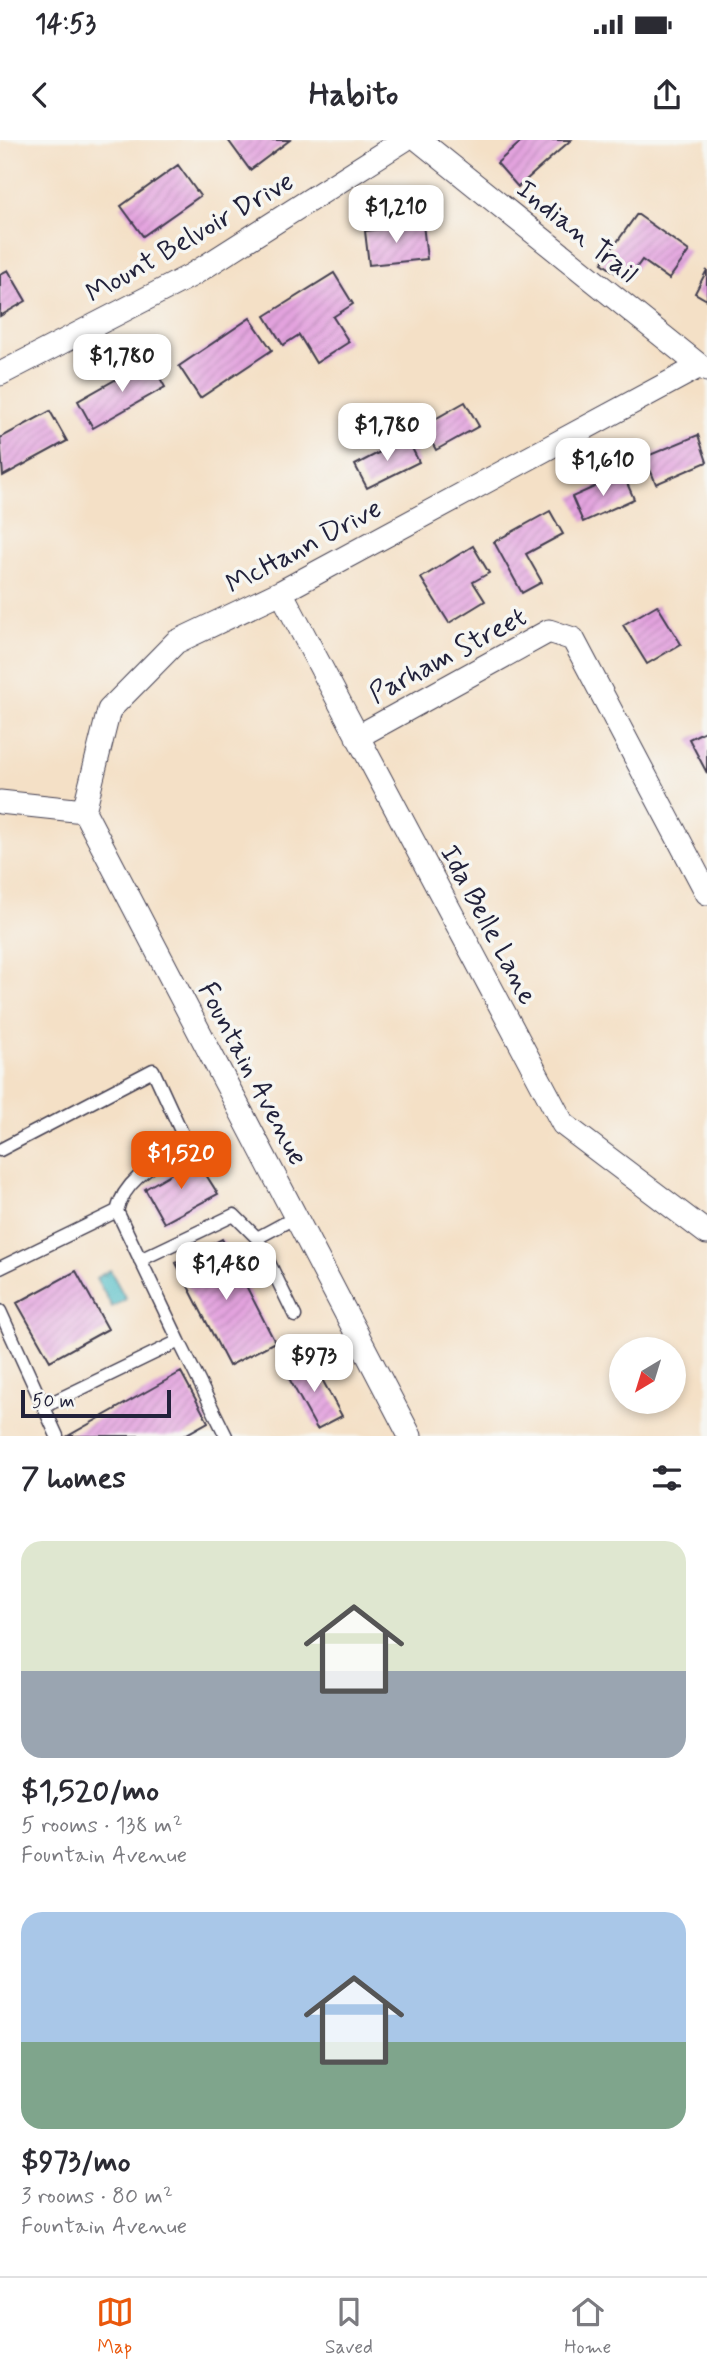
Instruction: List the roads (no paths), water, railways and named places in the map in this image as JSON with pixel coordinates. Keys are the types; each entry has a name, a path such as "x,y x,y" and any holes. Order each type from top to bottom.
{"street":[{"name":"Mount Belvoir Drive","path":"0,374 192,275 404,140"},
{"name":"Indian Trail","path":"419,140 703,368"},
{"name":"McHann Drive","path":"84,811 109,710 176,642 281,592 703,368"},
{"name":"Ida Belle Lane","path":"281,592 563,1124 707,1233"},
{"name":"Parham Street","path":"357,737 549,631 573,639 707,893"},
{"path":"0,802 84,811"},
{"name":"Fountain Avenue","path":"84,811 410,1436"}],"lane":[{"path":"0,1150 153,1070 187,1144 139,1176 121,1193 117,1211 226,1436"},
{"path":"0,1268 117,1211"},
{"path":"140,1260 234,1215 257,1238 295,1316"},
{"path":"257,1238 296,1217"},
{"path":"0,1311 57,1436"},
{"path":"45,1406 180,1341"}],"water":[{"path":"110,1270 126,1299 112,1307 96,1278"}]}
